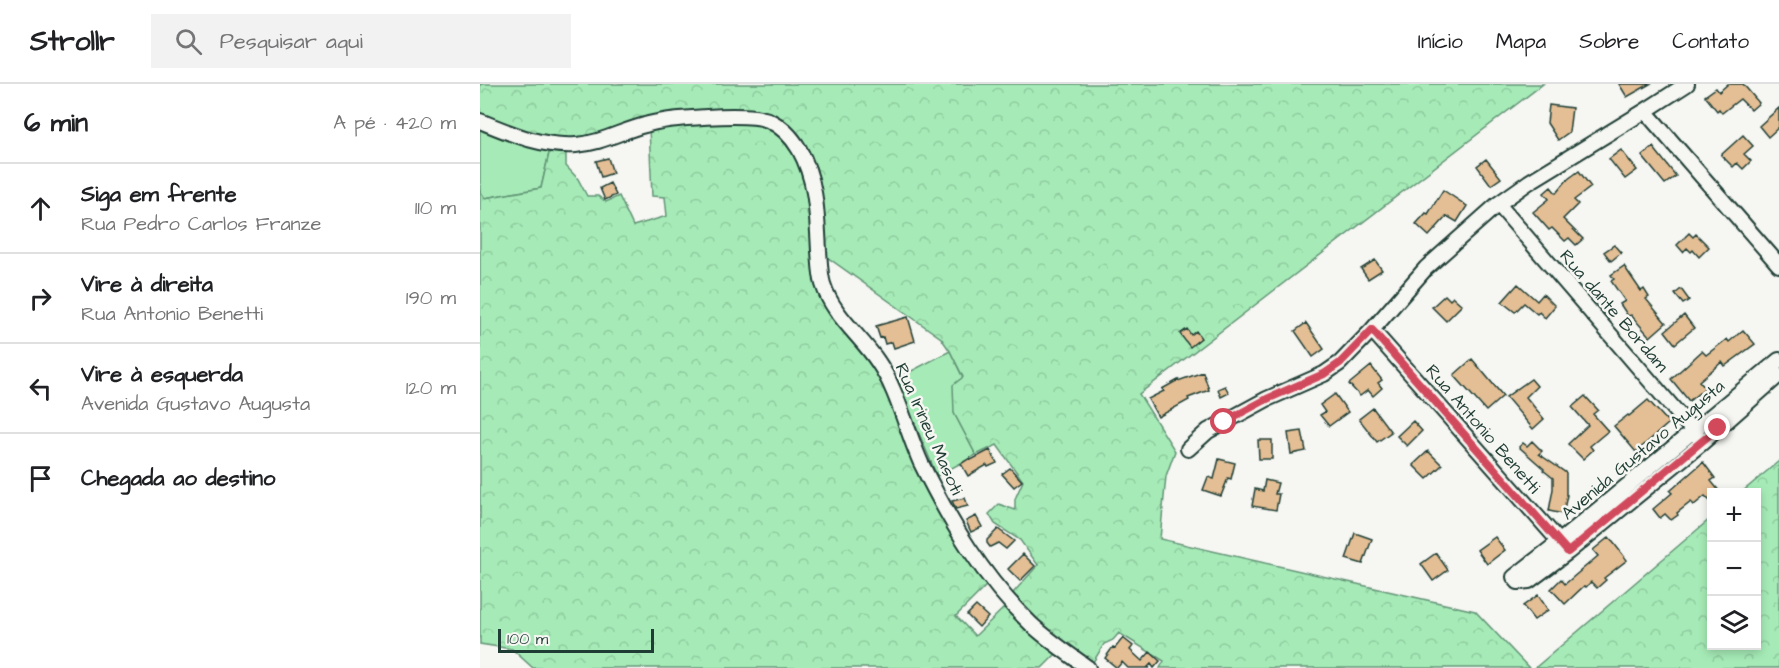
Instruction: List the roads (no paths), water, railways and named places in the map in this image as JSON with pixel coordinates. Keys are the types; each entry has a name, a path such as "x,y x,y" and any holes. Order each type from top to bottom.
{"street":[{"path":"1188,449 1208,431 1267,399 1324,374 1340,363 1372,330 1426,267 1498,204 1529,182 1687,84"},
{"path":"1646,111 1779,266"},
{"name":"Rua Irineu Masoti","path":"480,121 526,140 574,145 595,143 646,124 668,120 748,116 768,120 781,128 794,141 812,178 816,201 820,268 829,299 879,362 920,460 948,515 979,564 1032,626 1088,668"},
{"name":"Rua dante Bordam","path":"1498,204 1698,436"},
{"name":"Rua Antonio Benetti","path":"1372,330 1564,547"},
{"name":"Avenida Gustavo Augusta","path":"1698,436 1779,360"},
{"name":"Avenida Gustavo Augusta","path":"1564,547 1698,436 1779,375"}]}
